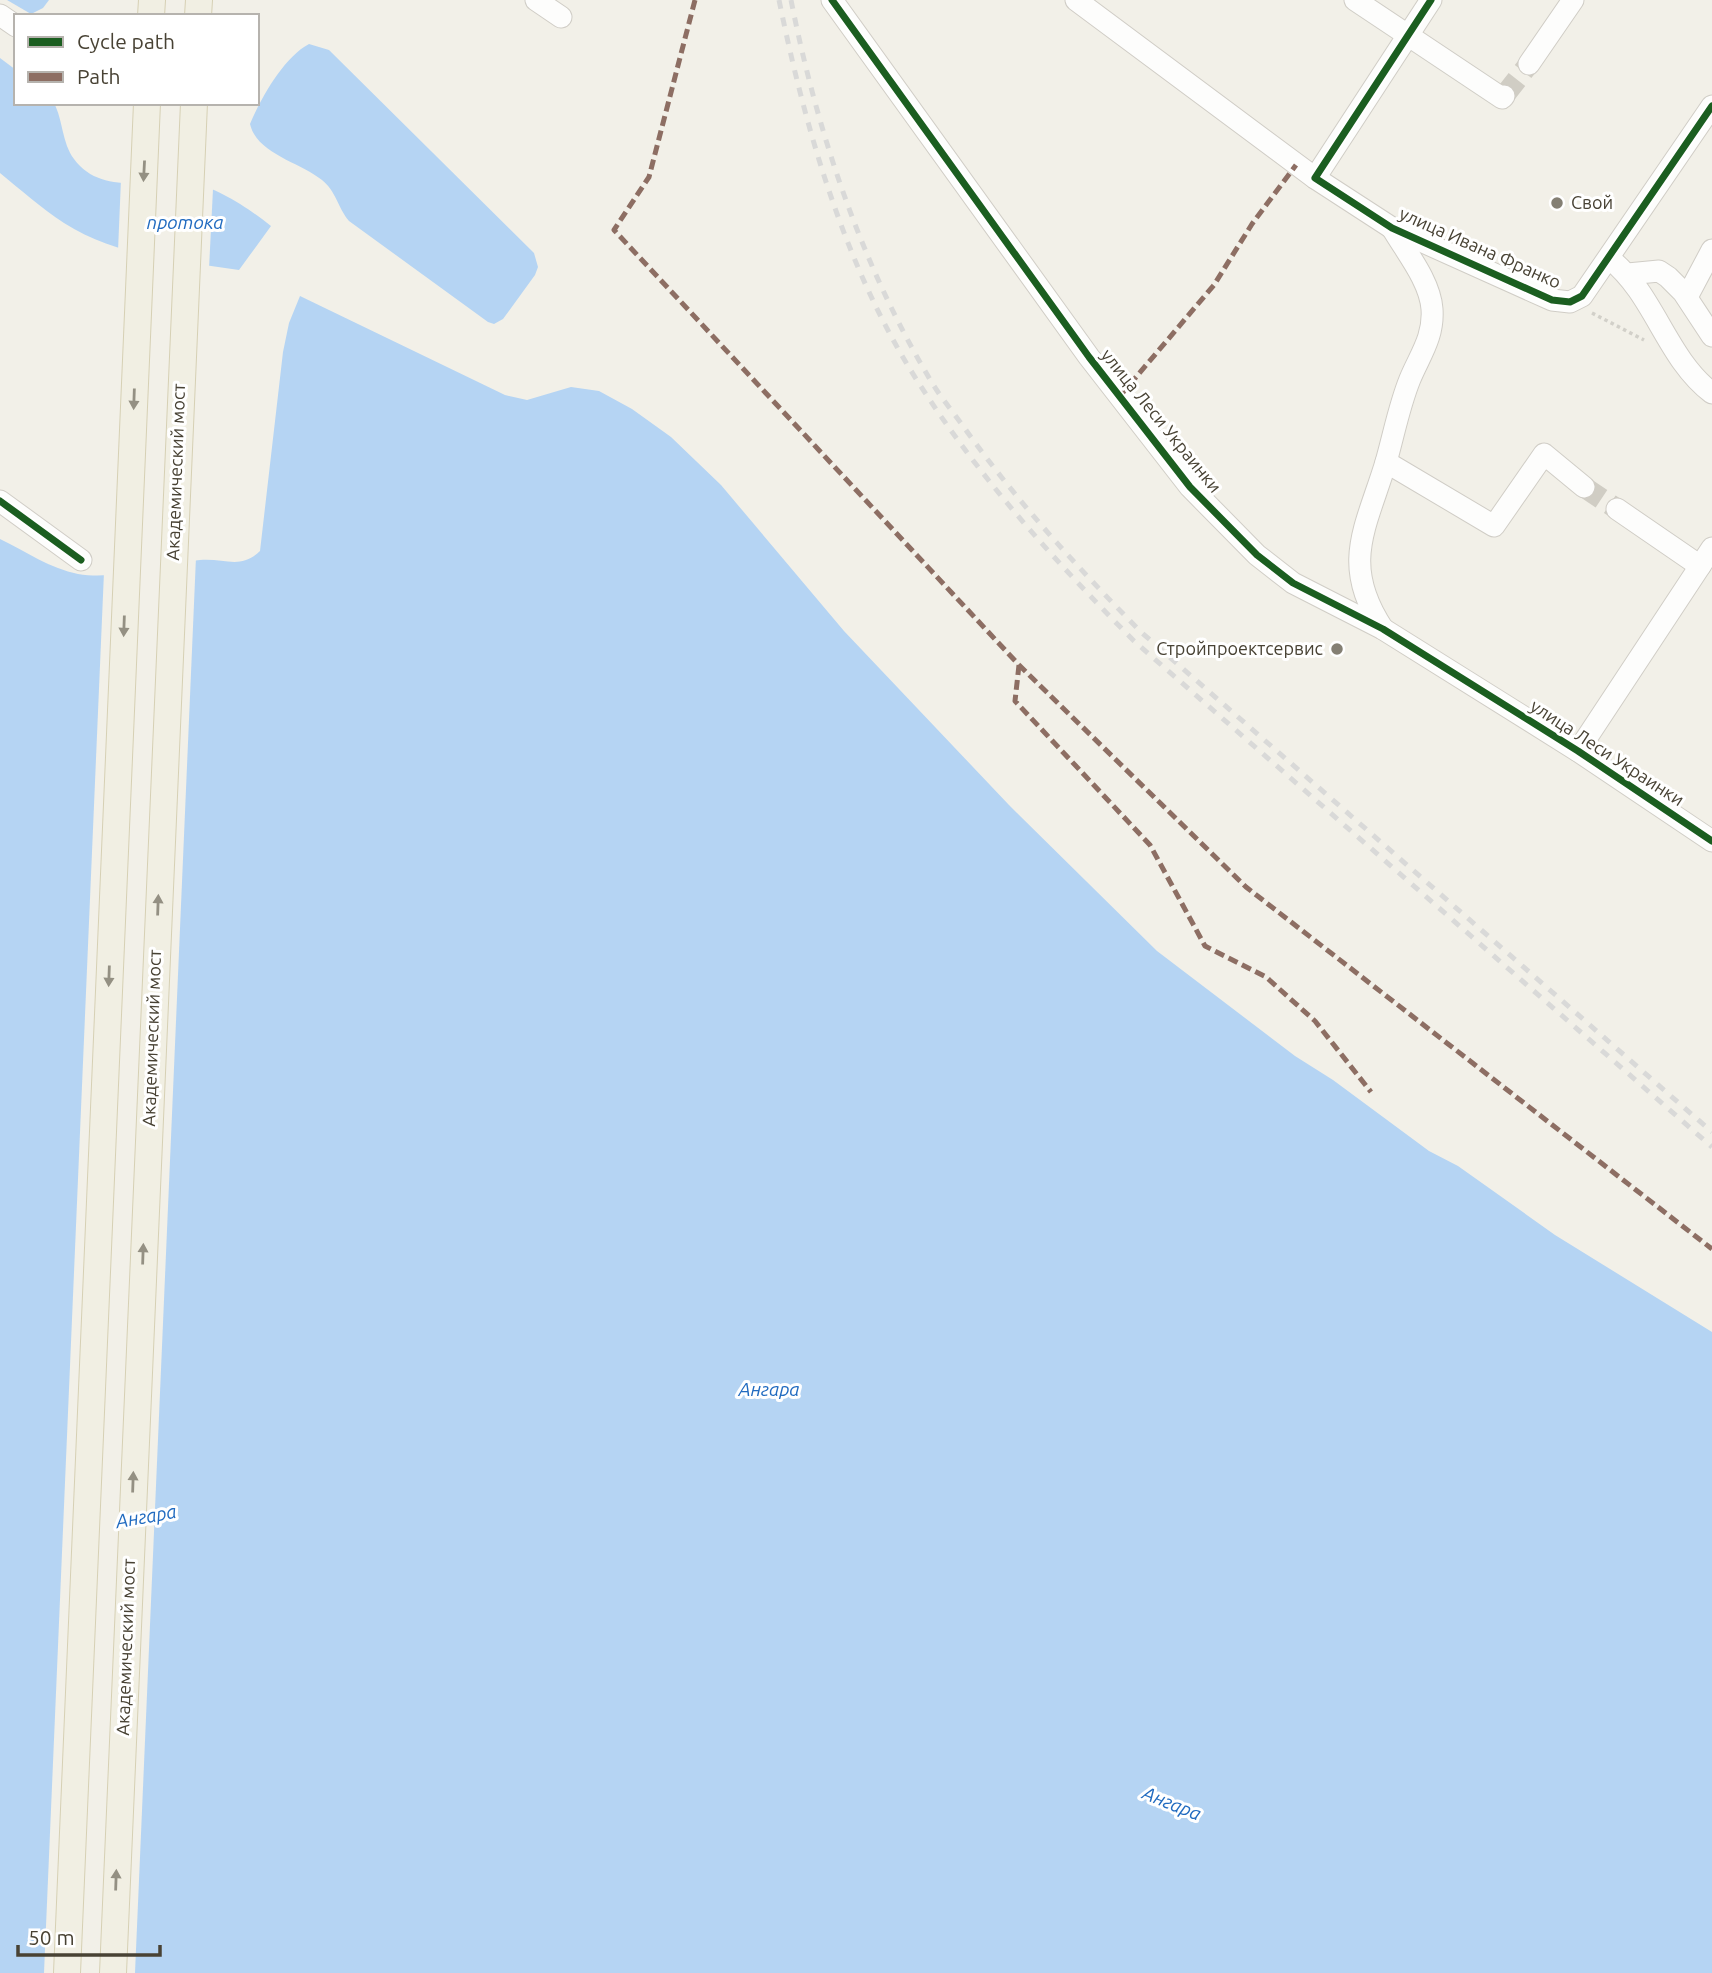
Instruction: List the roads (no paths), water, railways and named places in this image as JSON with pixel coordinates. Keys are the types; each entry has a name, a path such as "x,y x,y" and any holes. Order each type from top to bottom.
{"main road":[{"path":"67,1973 147,105"},
{"name":"Академический мост","path":"113,1973 194,105"}],"street":[{"path":"536,0 561,17"},
{"name":"улица Леси Украинки","path":"832,0 1001,238 1190,487 1257,555 1293,583 1383,629 1578,751 1712,841"},
{"name":"улица Ивана Франко","path":"1076,0 1315,178 1392,228 1542,296 1570,302 1582,296 1610,260 1712,106"},
{"path":"1355,0 1502,98 1504,96"},
{"path":"1315,178 1431,0"},
{"path":"1529,64 1573,0"},
{"path":"1383,629 1363,591 1358,569 1367,514 1386,462 1400,408 1433,325 1432,305 1418,272 1392,228"},
{"path":"1687,297 1712,250"},
{"path":"1610,260 1628,274 1693,378 1712,393"},
{"path":"1628,274 1659,271 1687,297 1712,336"},
{"path":"1386,462 1493,526 1544,454 1584,486"},
{"path":"0,501 81,560"},
{"path":"1617,509 1700,566"},
{"path":"1578,751 1712,548"}],"water":[{"path":"7,0 49,0 43,8 31,14"},
{"path":"309,44 329,50 534,253 538,267 535,275 503,319 494,324 488,322 349,221 331,189 322,180 270,150 254,134 250,124 260,102 282,68"},
{"name":"протока","path":"0,58 14,68 14,105 55,105 70,153 85,170 98,178 113,182 175,182 200,185 233,200 271,226 239,270 148,256 105,243 64,223 0,173"},
{"name":"Ангара","path":"300,296 505,395 527,400 571,387 599,391 632,409 671,437 721,485 844,631 1009,805 1157,951 1295,1056 1333,1080 1429,1151 1458,1166 1555,1235 1712,1332 1712,1973 0,1973 0,539 58,568 93,576 200,560 239,562 253,557 260,551 283,352 289,323"}],"tunnel":[{"path":"1504,96 1529,64"},
{"path":"1584,487 1617,509"}],"railway":[{"path":"779,0 816,150 850,248 871,295 894,341 943,420 1020,519 1134,641 1712,1147"},
{"path":"791,0 828,146 844,194 882,287 932,383 1008,486 1141,632 1712,1132"}],"place":[{"name":"Свой","path":"1557,203"},
{"name":"Стройпроектсервис","path":"1337,649"}]}
